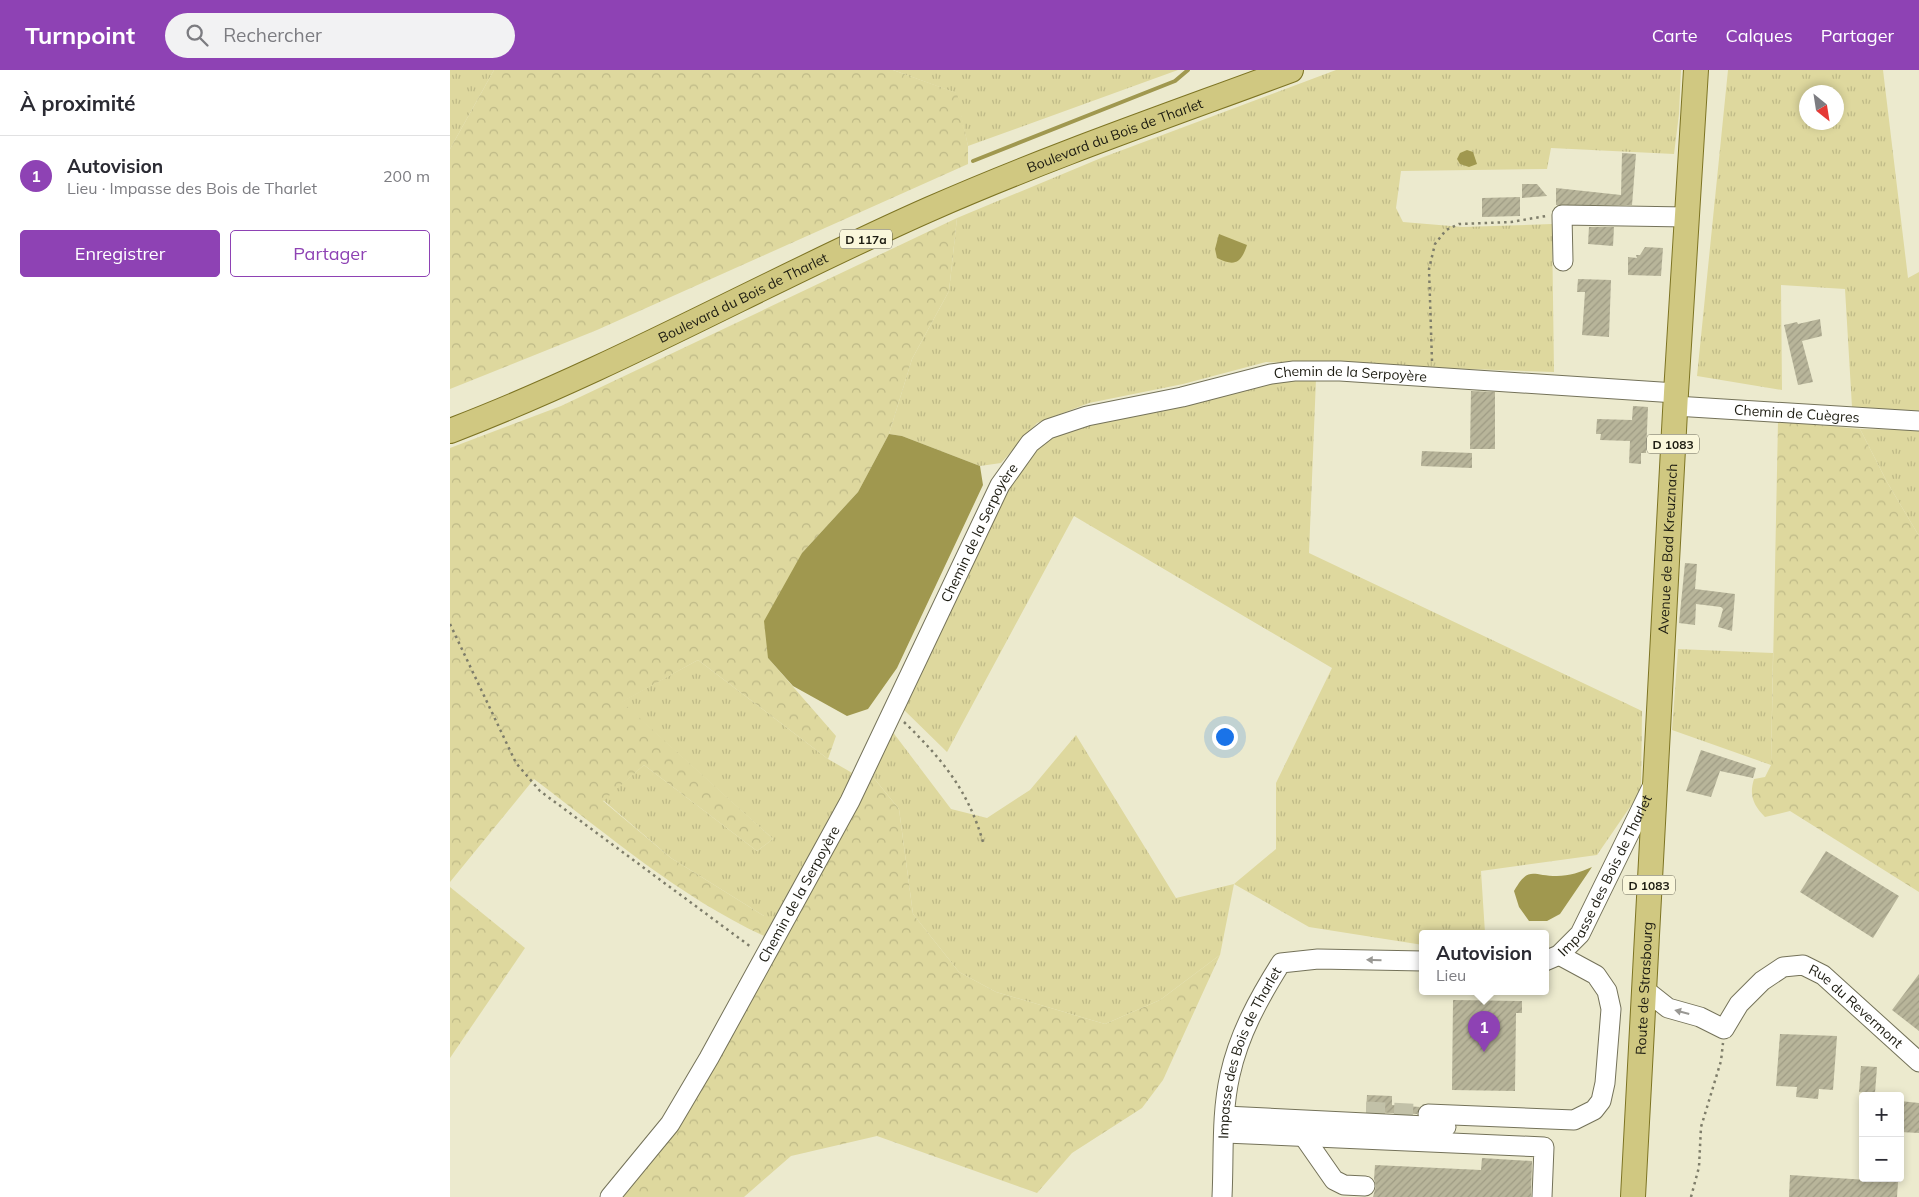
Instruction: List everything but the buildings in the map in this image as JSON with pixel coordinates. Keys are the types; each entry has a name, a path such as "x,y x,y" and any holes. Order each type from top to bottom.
{"main road":[{"name":"Boulevard du Bois de Tharlet","path":"450,431 519,404 601,367 929,209 1055,157 1291,70"},
{"name":"Avenue de Bad Kreuznach","path":"1654,781 1675,400 1696,70"},
{"name":"Avenue de Bad Kreuznach","path":"1695,108 1706,70"},
{"name":"Route de Strasbourg","path":"1633,1197 1654,781"}],"street":[{"path":"1562,261 1562,215 1688,217"},
{"name":"Chemin de la Serpoyère","path":"610,1197 670,1124 850,801 1000,485 1030,443 1048,429 1087,416 1182,398 1271,374 1294,371 1340,371 1432,377 1675,400"},
{"name":"Chemin de Cuègres","path":"1675,400 1919,421"},
{"name":"Impasse des Bois de Tharlet","path":"1552,958 1571,945 1589,919 1654,781"},
{"path":"1428,1114 1574,1120 1594,1110 1601,1101 1606,1075 1610,999 1602,982 1596,975 1552,958"},
{"name":"Impasse des Bois de Tharlet","path":"1222,1197 1225,1118 1230,1074 1245,1029 1265,989 1281,963 1318,959 1419,961"},
{"name":"Rue du Revermont","path":"1724,1029 1738,1004 1762,981 1783,967 1793,964 1803,965 1823,976 1919,1062"},
{"path":"1644,989 1668,1008 1700,1017 1724,1029"},
{"path":"1225,1118 1366,1111"},
{"path":"1225,1118 1476,1129 1497,1117"},
{"path":"1225,1118 1304,1137 1544,1147 1542,1197"},
{"path":"1304,1137 1334,1180 1344,1185 1365,1186"}],"path":[{"path":"1432,377 1429,269 1435,244 1446,230 1459,224 1511,222 1562,215"},
{"path":"450,624 516,763 540,791 765,956"},
{"path":"892,711 938,756 965,797 983,842"},
{"path":"1691,1197 1699,1167 1701,1128 1721,1061 1724,1029"}],"green space":[{"path":"450,70 494,70 450,149"},
{"path":"494,70 893,70 957,93 968,146 968,164 597,330 450,389 450,149"},
{"path":"893,70 1178,70 968,146 956,93"},
{"path":"1336,70 1681,70 1679,114 1674,154 1551,148 1547,169 1401,171 1396,208 1403,222 1463,227 1552,224 1554,372 1266,362 1183,384 1089,403 1037,423 1001,463 980,466 902,436 889,434 912,359 949,291 957,218 1101,158"},
{"path":"1728,70 1883,70 1908,278 1919,272 1919,412 1852,407 1845,289 1781,285 1782,390 1697,376"},
{"path":"957,218 949,291 912,359 889,434 858,492 802,553 768,658 836,736 828,759 698,660 622,702 773,839 757,851 644,765 603,801 671,858 764,916 764,936 703,903 674,884 534,779 450,882 450,448 561,406"},
{"path":"1278,377 1316,379 1309,553 1642,711 1641,791 1597,855 1481,871 1485,930 1419,930 1419,944 1309,927 1234,884 1276,849 1276,783 1332,668 1074,516 947,752 901,707 1008,481 1048,435"},
{"path":"1778,421 1860,429 1887,482 1919,536 1919,892 1790,811 1765,817 1753,800 1754,779 1765,777 1771,765"},
{"path":"1860,429 1919,430 1919,536 1887,482"},
{"path":"1678,649 1773,653 1771,765 1672,730"},
{"path":"698,660 828,759 854,774 764,936 764,916 671,858 603,800 644,765 757,851 773,839 621,702"},
{"path":"892,731 951,809 987,818 1030,790 1076,735 1176,898 1234,884 1220,955 1160,1000 1105,1024 996,992 959,972 913,914 899,809 873,777"},
{"path":"873,777 899,809 913,914 959,972 996,992 1105,1024 1160,1000 1220,955 1163,1080 1142,1108 1072,1153 1037,1193 877,1136 791,1156 744,1197 621,1197 688,1113"},
{"path":"450,887 525,948 450,1058"}],"shaded area":[{"path":"1467,150 1473,152 1477,164 1469,167 1460,164 1457,159 1460,153"},
{"path":"1219,234 1247,245 1242,256 1236,262 1223,261 1217,258 1215,249"},
{"path":"889,434 902,436 980,466 983,485 897,668 868,709 847,716 793,686 768,658 764,621 802,553 858,492"},
{"path":"1592,867 1560,914 1547,921 1529,921 1519,907 1514,891 1519,883 1528,875 1566,875"}],"waterway":[{"path":"973,161 1175,81 1188,70"}],"tunnel":[{"path":"1366,1111 1428,1114"}],"place":[{"name":"Autovision","path":"1484,1052"}]}
